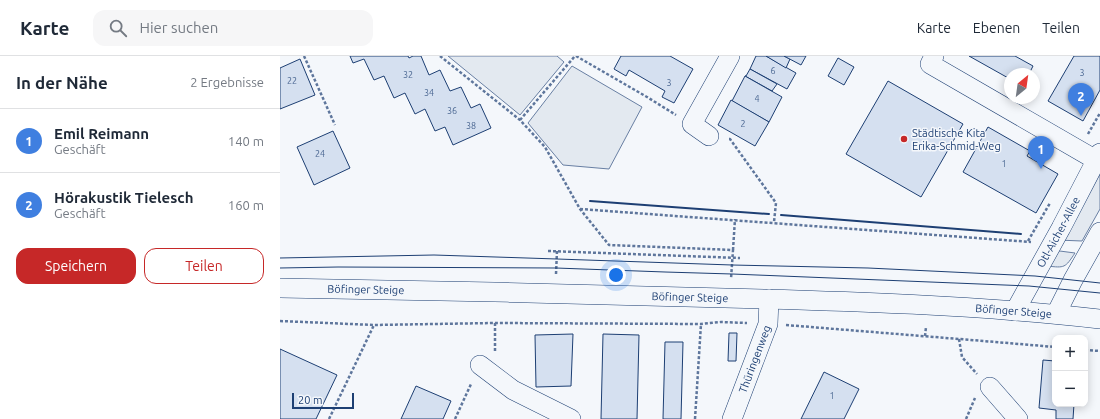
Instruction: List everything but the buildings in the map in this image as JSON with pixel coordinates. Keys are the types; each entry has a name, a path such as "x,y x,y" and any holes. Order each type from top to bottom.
{"street":[{"path":"709,136 692,124 730,56"},
{"path":"934,56 930,64 1098,156"},
{"name":"Otl-Aicher-Allee","path":"1015,311 1098,156"},
{"path":"1056,314 1100,232"},
{"name":"Böfinger Steige","path":"280,288 471,291 929,305 1056,314 1100,319"},
{"name":"Thüringenweg","path":"732,419 768,324 769,299"},
{"path":"480,365 513,390 571,419"},
{"path":"990,387 1018,419"}],"path":[{"path":"304,56 335,125"},
{"path":"440,56 520,120 545,147 580,209 609,246 733,250"},
{"path":"520,120 576,56 692,124"},
{"path":"709,136 730,139 776,203 774,222"},
{"path":"580,209 1028,241 1051,245"},
{"path":"731,282 735,219"},
{"path":"548,251 740,258"},
{"path":"556,276 557,251"},
{"path":"280,321 374,325 518,323 701,324 721,322 768,324 1052,347"},
{"path":"695,419 701,324"},
{"path":"329,419 374,325"},
{"path":"925,336 926,327"},
{"path":"959,339 962,357 990,387"},
{"path":"1088,350 1100,351"},
{"path":"455,419 480,365"}],"shaded area":[{"path":"448,56 557,56 564,62 520,115"},
{"path":"572,66 642,107 609,169 563,165 528,123"},
{"path":"1100,173 1100,209 1082,241 1057,240"},
{"path":"1052,250 1075,253 1069,262 1064,266 1047,266"}],"tram line":[{"path":"280,258 434,255 868,268 1035,276 1100,283"},
{"path":"280,268 556,268 1029,286 1100,293"}],"wall":[{"path":"590,201 769,214"},
{"path":"781,215 1021,234"}],"place":[{"name":"Hörakustik Tielesch","path":"1081,116"},
{"name":"Städtische Kita Erika-Schmid-Weg","path":"904,139"},
{"name":"Emil Reimann","path":"1041,169"}]}
